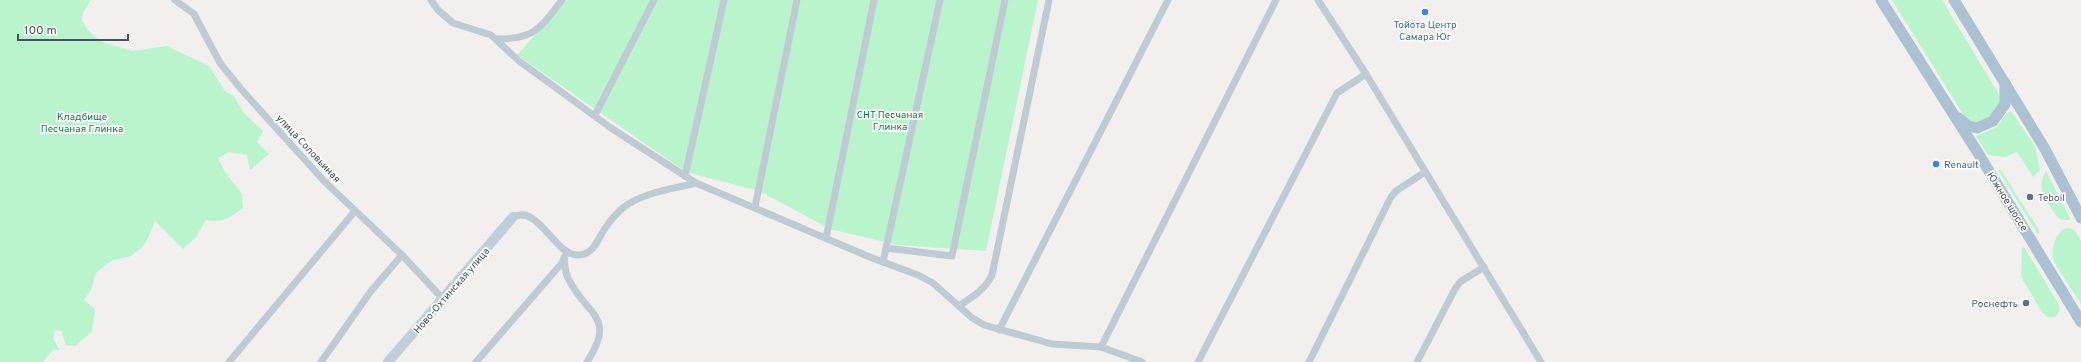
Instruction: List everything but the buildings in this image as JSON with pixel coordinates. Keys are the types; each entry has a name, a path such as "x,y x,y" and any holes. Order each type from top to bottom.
{"main road":[{"name":"Южное шоссе","path":"1881,0 1955,116 2081,322"},
{"path":"1954,0 2045,149 2081,218"},
{"path":"1955,116 1968,126 1977,128 1993,121 2005,104 2005,82"}],"street":[{"name":"улица Соловьиная","path":"175,0 194,14 220,63 241,89 324,181 402,255 443,299"},
{"path":"431,0 438,10 453,23 484,31 497,39 519,61 611,128 696,183 883,262 918,275 933,283 959,306 984,325 1052,344 1101,347 1142,362"},
{"path":"497,39 518,39 539,29 562,0"},
{"path":"595,115 654,0"},
{"path":"685,176 724,0"},
{"path":"755,207 797,0"},
{"path":"826,238 874,0"},
{"path":"883,262 940,0"},
{"path":"886,248 952,256 1005,0"},
{"path":"959,306 981,291 988,284 992,275 1049,0"},
{"path":"999,330 1168,0"},
{"path":"1101,347 1276,0"},
{"path":"1318,0 1366,74 1541,362"},
{"path":"1198,362 1337,93 1366,74"},
{"path":"1309,362 1391,197 1396,191 1425,172"},
{"path":"476,362 566,255 578,255 593,250 606,227 624,207 641,198 696,183"},
{"path":"229,362 355,211"},
{"path":"513,217 523,215 534,220 566,255 568,278 597,317 601,329 599,340 587,362"},
{"name":"Ново-Охтинская улица","path":"388,362 513,217"},
{"path":"321,362 371,291 402,255"},
{"path":"1417,362 1455,289 1460,282 1484,267"}],"green space":[{"name":"Кладбище Песчаная Глинка","path":"0,0 91,0 83,13 82,21 88,30 100,41 132,51 167,46 209,66 225,91 234,96 243,112 263,131 257,142 269,154 250,170 247,155 229,152 218,158 225,172 242,194 243,208 226,219 217,221 206,220 196,237 183,249 155,221 147,240 142,247 131,256 111,261 96,273 91,290 84,300 95,309 92,332 75,346 66,345 61,331 55,330 53,339 60,350 53,350 43,362 0,362"},
{"name":"СНТ Песчаная Глинка","path":"567,0 1038,0 986,251 898,245 830,229 759,191 686,172 517,55"},
{"path":"1892,0 1942,0 2000,96 2001,102 1984,124 1968,122"},
{"path":"2011,111 2035,146 2040,170 2033,177 2017,152 2005,157 1988,155 1976,136 1997,127 2007,113"},
{"path":"1998,170 2001,170 2039,230 2039,234 2037,233"},
{"path":"2046,171 2070,218 2069,220 2062,220 2058,218 2046,201 2042,190 2042,184"},
{"path":"2069,228 2075,231 2081,241 2081,304 2054,262 2052,252 2055,240 2064,229"},
{"path":"2024,247 2059,305 2060,311 2055,317 2047,317 2042,312 2021,277 2022,248"}],"place":[{"name":"Тойота Центр Самара Юг","path":"1425,12"},
{"name":"Renault","path":"1936,164"},
{"name":"Teboil","path":"2030,197"},
{"name":"Роснефть","path":"2026,303"}]}
